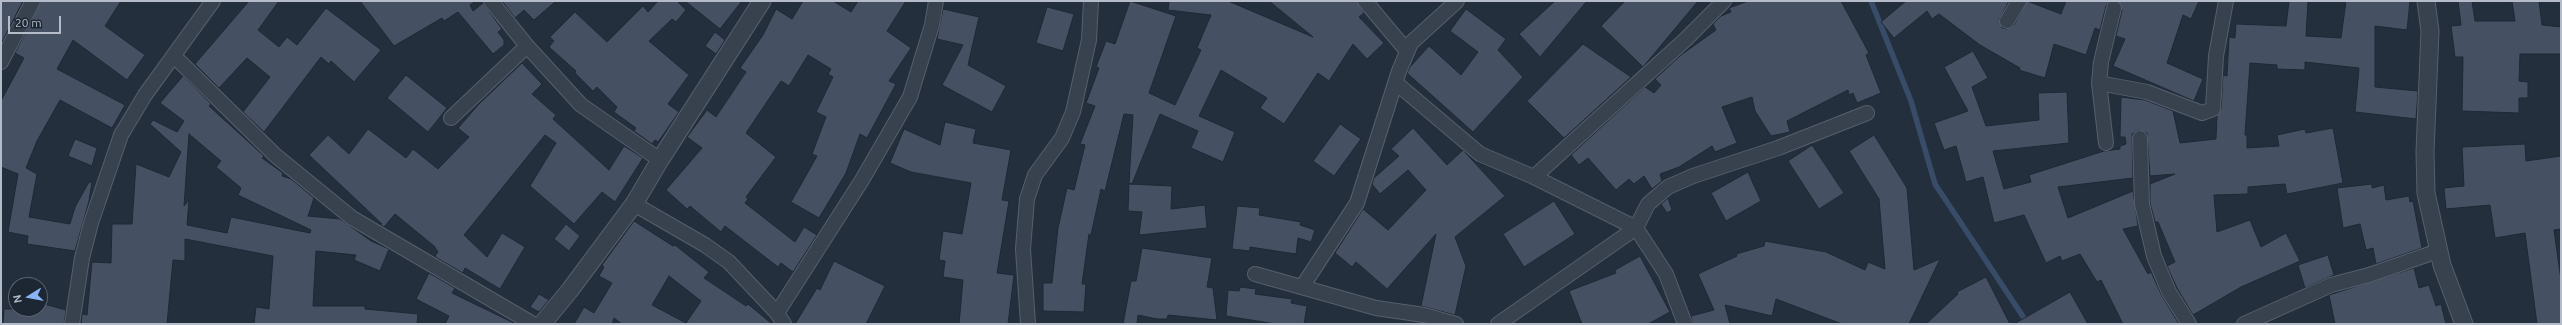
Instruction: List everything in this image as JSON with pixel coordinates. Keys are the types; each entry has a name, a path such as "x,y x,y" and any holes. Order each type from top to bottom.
{"street":[{"path":"1,62 33,1"},
{"path":"72,324 87,237 121,135 145,95 213,1"},
{"path":"491,1 527,46 581,105 660,160"},
{"path":"542,324 570,290 634,204 660,160 762,1"},
{"path":"634,204 705,245 729,262 780,318 910,98 932,25 936,1"},
{"path":"1028,324 1023,249 1027,199 1035,175 1062,138 1073,112 1089,40 1091,1"},
{"path":"1365,1 1407,51"},
{"path":"1302,287 1357,203 1399,70 1411,43 1457,1"},
{"path":"1534,176 1686,39 1724,1"},
{"path":"2007,22 2019,1"},
{"path":"2099,83 2147,92 2202,113 2213,109 2216,56 2226,1"},
{"path":"2426,1 2430,31 2425,152 2426,193 2438,251 2464,324"},
{"path":"2106,143 2099,83 2101,62 2114,8"},
{"path":"451,118 527,46"},
{"path":"174,56 276,155 352,218 533,324"},
{"path":"1396,83 1480,154 1534,176 1636,228 1666,274 1685,324"},
{"path":"1498,324 1636,228 1648,204 1668,187 1693,176 1778,148 1867,113"},
{"path":"2140,138 2142,204 2154,256 2169,292 2189,324"},
{"path":"2244,324 2331,285 2369,275 2438,251"},
{"path":"1254,274 1376,308 1424,315 1456,324"}],"building":[{"path":"1,1 23,1 1,44"},
{"path":"41,1 121,1 105,26 145,55 127,80 73,40 57,69 125,105 112,128 60,100 37,141 26,168 37,174 29,217 70,224 75,207 89,182 92,182 89,201 75,251 27,244 28,236 8,232 18,174 1,167 1,101 24,58 15,53"},
{"path":"249,1 279,1 258,30 279,47 287,37 297,45 326,8 381,50 354,82 331,61 329,64 321,57 264,132 243,112 270,77 247,58 219,88 195,64"},
{"path":"360,1 476,1 470,5 473,11 483,3 502,29 498,32 504,40 504,45 493,54 458,12 444,21 442,18 394,46"},
{"path":"502,1 556,1 534,20 524,10 515,18"},
{"path":"658,1 677,1 686,10 676,22 672,19 649,41 689,75 668,104 679,112 658,142 655,140 652,144 634,131 636,128 614,112 617,107 597,87 593,91 575,73 576,71 549,47 554,41 550,37 575,12 607,42 643,6 648,12"},
{"path":"685,1 742,1 720,29"},
{"path":"803,1 833,1 851,12 858,1 906,1 887,31 911,48 889,81 896,84 867,138 860,134 846,173 819,218 791,202 817,156 812,154 826,117 816,112 833,77 828,74 831,69 808,55 789,86 781,81 746,133 776,157 746,197 748,199 745,203 795,242 804,227 817,235 793,272 781,263 778,267 725,226 721,232 690,206 687,209 666,190 702,148 687,137 707,110 716,117 746,72 740,68 763,35 776,9 792,19"},
{"path":"1130,1 1176,16 1149,93 1175,105 1201,50 1197,48 1211,15 1168,10 1169,1 1228,1 1313,37 1269,1 1357,1 1364,13 1359,17 1384,43 1367,59 1353,44 1329,81 1318,73 1284,124 1260,108 1267,98 1221,70 1199,116 1235,132 1223,162 1191,148 1198,131 1160,114 1132,184 1129,183 1133,115 1124,114 1105,191 1101,189 1091,235 1089,234 1082,284 1086,284 1084,312 1043,311 1043,283 1052,283 1058,228 1067,188 1074,190 1085,145 1080,144 1095,106 1086,103 1099,68 1096,67 1106,41 1115,44"},
{"path":"1555,1 1587,1 1540,57 1519,34"},
{"path":"1625,1 1698,1 1643,67 1601,26"},
{"path":"1748,1 1841,1 1869,53 1866,55 1881,93 1857,103 1853,93 1849,95 1848,90 1787,121 1790,132 1771,136 1755,111 1752,97 1722,107 1737,143 1715,152 1712,146 1679,167 1660,174 1662,181 1652,189 1644,176 1634,184 1629,179 1616,190 1588,158 1579,165 1571,155 1645,87 1654,93 1661,85 1655,79 1681,55 1716,30 1713,24 1721,16 1731,12 1729,8"},
{"path":"1906,1 2009,1 1999,20 2002,28 2007,29 2014,25 2027,1 2061,14 2066,1 2110,1 2106,6 2100,30 2095,28 2086,55 2054,44 2045,78 2019,70 2020,68 1980,45 1939,14 1932,19 1927,11 1894,38 1881,22"},
{"path":"2118,1 2199,1 2191,19 2183,15 2167,63 2203,79 2194,101 2113,66 2125,39 2116,36 2122,10"},
{"path":"2289,1 2308,1 2306,36 2341,38 2346,1 2410,1 2407,30 2375,26 2375,87 2418,91 2416,119 2355,112 2359,68 2305,62 2305,70 2277,69 2277,65 2250,63 2245,135 2247,135 2247,148 2279,146 2277,135 2305,129 2306,133 2333,128 2343,183 2287,194 2285,184 2248,187 2248,194 2214,195 2217,232 2250,220 2261,247 2286,233 2300,261 2241,287 2193,315 2177,288 2167,266 2175,262 2158,222 2155,222 2150,203 2150,184 2175,174 2150,176 2147,133 2139,130 2132,134 2133,178 2058,187 2068,218 2133,191 2138,226 2123,229 2148,274 2151,272 2162,296 2179,324 2123,324 2101,280 2097,282 2080,254 2062,261 2060,256 2046,263 2024,215 1994,223 1983,177 1966,182 1956,146 1944,150 1934,123 1968,111 1944,67 1973,51 1988,78 1972,87 1986,126 2039,120 2038,93 2067,92 2069,143 1993,151 2004,189 2031,182 2029,175 2104,151 2120,149 2120,146 2126,144 2125,137 2120,137 2121,97 2145,100 2173,111 2180,143 2216,139 2217,116 2221,109 2223,75 2227,76 2229,37 2235,38 2236,24 2286,26"},
{"path":"2458,1 2472,1 2475,21 2515,21 2512,1 2539,1 2542,25 2561,27 2561,54 2520,54 2519,81 2528,82 2528,98 2519,98 2519,113 2462,111 2463,57 2455,57 2451,26 2461,25"},
{"path":"1047,7 1074,14 1063,51 1036,43"},
{"path":"943,9 979,17 968,65 1006,86 992,112 942,85 963,45 937,39"},
{"path":"1466,9 1506,39 1498,50 1523,77 1473,132 1407,73 1410,67 1429,46 1461,75 1478,52 1450,31"},
{"path":"715,32 725,40 716,54 705,46"},
{"path":"1583,44 1631,77 1564,138 1527,101"},
{"path":"522,63 542,84 532,94 556,115 553,119 609,170 624,146 643,158 615,202 602,192 574,224 530,186 556,143 545,135 464,235 487,257 502,233 525,247 500,289 465,268 463,273 437,258 435,256 438,252 434,246 395,214 384,227 379,224 382,224 309,155 328,135 349,154 368,129 406,158 413,149 438,169 469,137 458,128 479,104"},
{"path":"406,75 447,108 428,132 387,98"},
{"path":"183,76 211,104 209,106 264,156 262,158 283,173 282,176 291,179 314,198 308,216 340,219 371,241 389,249 380,271 354,260 356,255 316,251 313,306 365,306 365,309 418,314 417,324 254,324 256,307 269,309 273,256 185,239 185,261 173,260 167,324 81,324 82,314 87,315 92,262 111,263 112,224 132,224 136,164 169,177 181,152 150,124 153,120 177,132 184,121 160,103","holes":["189,134 221,161 216,167 241,188 238,195 311,230 310,233 231,217 227,233 187,225 189,200 184,206"]},
{"path":"945,122 976,129 973,143 1011,150 1002,200 1009,201 997,273 1014,275 1008,324 959,324 963,280 943,277 945,261 939,260 943,231 962,234 971,183 911,172 890,163 904,129 940,145"},
{"path":"1340,124 1361,139 1334,176 1313,161"},
{"path":"1413,128 1447,165 1463,150 1505,196 1455,237 1466,266 1455,315 1421,306 1436,234 1387,289 1356,262 1352,267 1335,253 1363,209 1388,230 1426,190 1408,170 1380,194 1372,184 1374,178 1399,156 1391,149"},
{"path":"1874,135 1907,188 1914,270 1940,259 1909,324 1842,324 1776,299 1772,316 1725,305 1730,324 1693,324 1691,316 1714,310 1698,274 1737,256 1736,254 1764,246 1765,241 1826,252 1865,270 1868,262 1885,269 1879,199 1849,151"},
{"path":"75,139 97,148 92,166 68,156"},
{"path":"2525,144 2526,161 2561,156 2561,229 2554,230 2561,280 2561,324 2537,324 2525,233 2495,238 2490,205 2446,209 2444,188 2464,186 2462,147"},
{"path":"1812,145 1844,193 1819,209 1788,161"},
{"path":"1748,172 1761,201 1726,221 1711,193"},
{"path":"1129,184 1172,186 1171,209 1205,205 1207,228 1139,235 1142,212 1128,211"},
{"path":"2372,184 2372,188 2384,185 2386,200 2409,196 2410,202 2413,201 2422,248 2376,264 2373,248 2366,250 2360,224 2343,228 2337,188"},
{"path":"1668,198 1672,210 1667,213 1661,204"},
{"path":"1554,201 1575,234 1524,267 1503,234"},
{"path":"1237,206 1260,208 1259,215 1301,222 1300,225 1315,230 1311,242 1298,238 1296,254 1250,247 1250,251 1232,249"},
{"path":"634,221 673,246 675,245 709,272 704,278 746,306 748,304 772,324 622,324 614,318 612,324 574,324 584,307 594,313 612,283 599,276 604,267 602,265","holes":["669,276 701,301 686,323 652,305"]},
{"path":"566,224 580,236 569,251 554,239"},
{"path":"1142,248 1212,258 1207,287 1213,288 1217,320 1168,315 1167,319 1157,319 1138,315 1137,324 1123,324 1131,281 1136,281"},
{"path":"2328,255 2334,275 2305,288 2298,265"},
{"path":"1640,256 1670,312 1648,324 1582,324 1569,291 1616,273 1615,270"},
{"path":"834,261 885,286 866,324 795,324 817,288 820,290"},
{"path":"2414,268 2419,288 2429,285 2436,306 2441,304 2446,324 2335,324 2329,295"},
{"path":"429,273 455,288 452,293 516,324 445,324 449,316 416,299"},
{"path":"1986,277 2010,324 1926,324 1958,294 1957,292"},
{"path":"1240,287 1256,289 1255,294 1292,299 1291,303 1307,306 1304,324 1276,324 1226,316 1228,290 1239,291"},
{"path":"2070,292 2088,324 2014,324"},
{"path":"539,294 549,300 539,312 530,307"},
{"path":"48,305 66,310 64,324 3,324 4,309 8,309 8,317 48,317"}],"waterway":[{"path":"1871,1 1911,101 1935,184 2028,324"}]}
